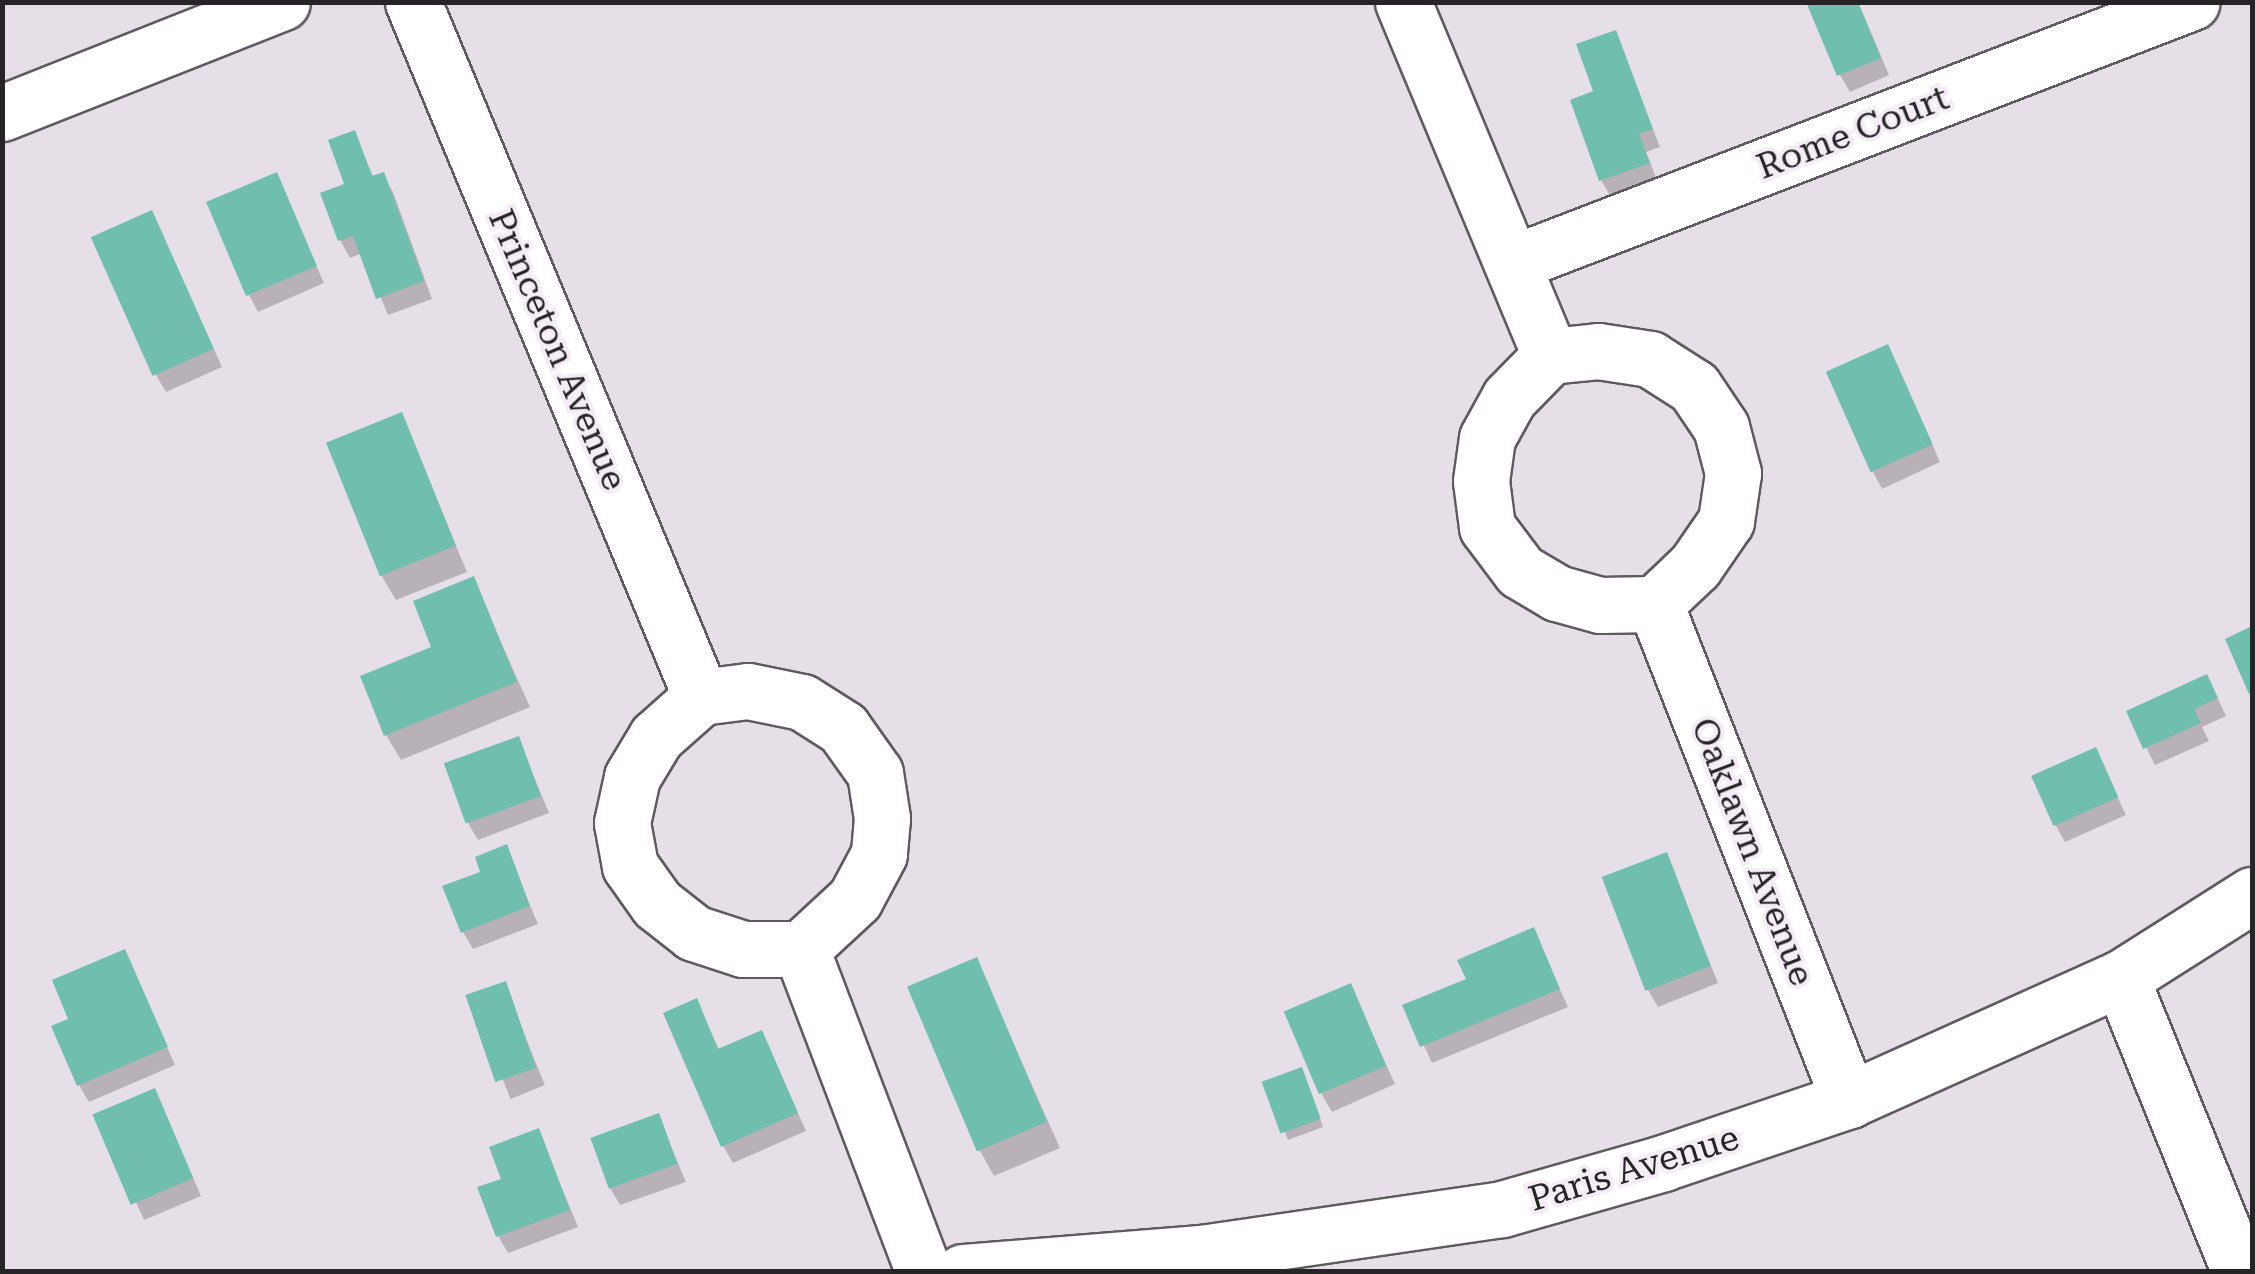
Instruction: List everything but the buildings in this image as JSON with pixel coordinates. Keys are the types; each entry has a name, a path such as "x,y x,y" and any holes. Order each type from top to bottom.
{"street":[{"path":"2,113 282,2"},
{"name":"Princeton Avenue","path":"413,2 701,697"},
{"path":"1403,2 1550,356"},
{"name":"Rome Court","path":"1514,263 2192,2"},
{"path":"1598,351 1650,359 1694,387 1721,427 1733,474 1726,521 1695,566 1654,604 1600,606 1557,593 1520,571 1488,527 1481,480 1487,438 1509,398 1550,356 1598,351"},
{"name":"Oaklawn Avenue","path":"1654,604 1849,1100"},
{"path":"748,691 802,702 844,728 874,773 882,818 879,854 855,898 801,949 743,949 694,933 657,904 630,866 622,823 632,777 656,737 701,697 748,691"},
{"name":"Paris Avenue","path":"964,1272 1205,1262 1502,1209 1849,1100 2121,978 2252,895"},
{"path":"801,949 924,1272"},
{"path":"2121,978 2240,1272"}]}
